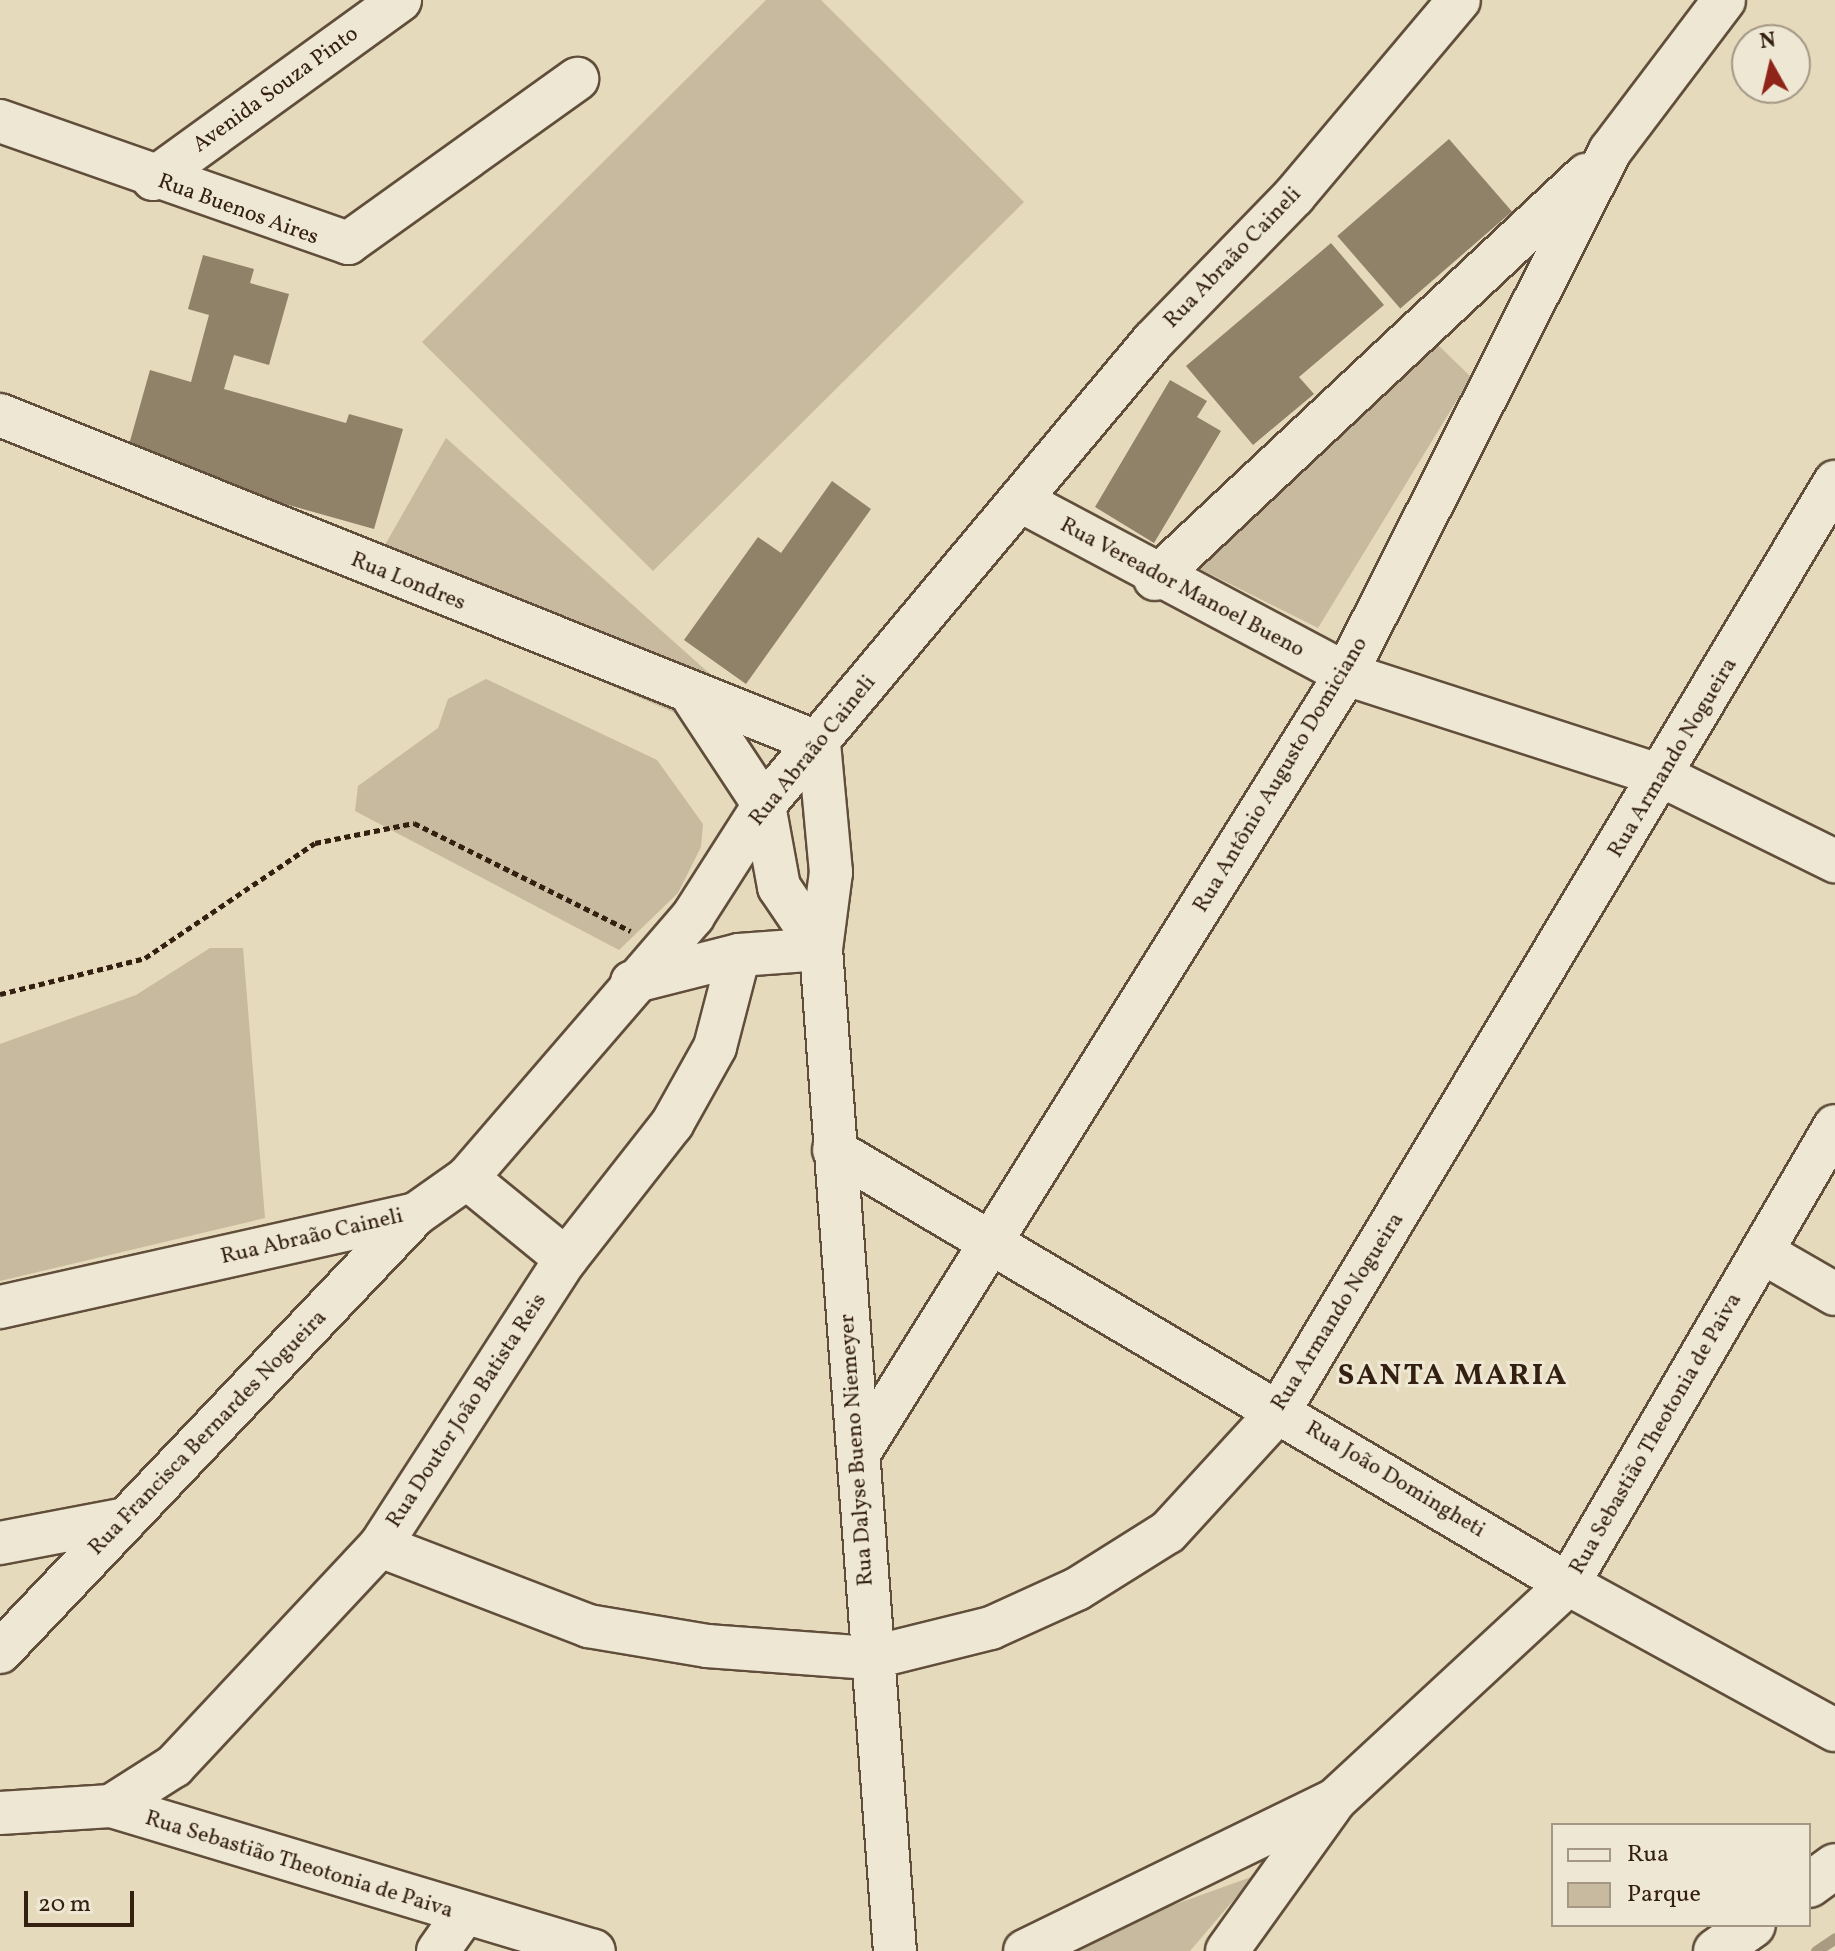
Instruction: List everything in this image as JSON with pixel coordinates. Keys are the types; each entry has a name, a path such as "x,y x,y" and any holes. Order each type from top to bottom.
{"street":[{"name":"Avenida Souza Pinto","path":"153,179 400,0"},
{"name":"Rua Antônio Augusto Domiciano","path":"859,1453 1346,674 1610,151 1724,0"},
{"name":"Rua Abraão Caineli","path":"0,1307 416,1214 467,1178 632,982 693,916 764,805 1153,341 1294,196 1443,8"},
{"name":"Rua Buenos Aires","path":"0,121 153,179 348,243 577,79"},
{"path":"1155,579 1610,151"},
{"name":"Rua Londres","path":"0,415 694,699 819,743"},
{"name":"Rua Armando Nogueira","path":"380,1546 588,1626 707,1646 870,1658 991,1628 1077,1589 1168,1532 1279,1411 1664,777 1835,482"},
{"name":"Rua Vereador Manoel Bueno","path":"1021,501 1155,579 1346,674 1664,777 1835,861"},
{"path":"632,982 739,955 821,949 779,887 764,805 694,699"},
{"name":"Rua Dalyse Bueno Niemeyer","path":"819,743 831,872 821,949 859,1453 870,1658 895,1951"},
{"name":"Rua Doutor João Batista Reis","path":"111,1806 174,1766 380,1546 566,1259 672,1124 715,1047 739,955"},
{"name":"Rua Sebastião Theotonia de Paiva","path":"1025,1951 1335,1800 1568,1584 1835,1126"},
{"name":"Rua João Domingheti","path":"834,1150 991,1246 1279,1411 1568,1584 1835,1730"},
{"path":"467,1178 566,1259"},
{"name":"Rua Francisca Bernardes Nogueira","path":"0,1652 416,1214"},
{"path":"1762,1252 1835,1294"},
{"path":"0,1543 126,1519"},
{"path":"1227,1951 1335,1800"},
{"name":"Rua Sebastião Theotonia de Paiva","path":"0,1813 111,1806 462,1917 594,1951"},
{"path":"1811,1884 1835,1866"},
{"path":"438,1951 462,1917"},
{"path":"1716,1951 1750,1927"}],"path":[{"path":"0,994 145,958 315,843 414,823 665,947"}],"green space":[{"path":"766,0 821,0 1024,202 653,571 422,342"},
{"path":"1436,343 1471,377 1318,628 1192,565"},
{"path":"446,438 729,691 701,724 365,580"},
{"path":"486,679 657,760 703,824 701,847 678,893 619,950 355,811 358,786 438,728 448,699"},
{"path":"210,948 243,948 265,1218 0,1281 0,1044 136,995"},
{"path":"1254,1876 1190,1951 1045,1951"}],"building":[{"path":"1449,139 1512,211 1400,309 1337,236"},
{"path":"1331,243 1384,305 1299,377 1314,394 1253,445 1186,366"},
{"path":"203,255 254,269 250,283 289,294 269,365 234,355 224,389 346,423 349,414 403,429 374,529 125,459 150,370 191,382 209,315 188,309"},
{"path":"1170,380 1207,401 1197,417 1221,431 1154,543 1095,507"},
{"path":"832,481 871,509 746,684 684,640 758,537 781,553"}],"waterway":[{"path":"1816,1951 1835,1938"}],"district":[{"name":"SANTA MARIA","path":"1453,1376"}]}
